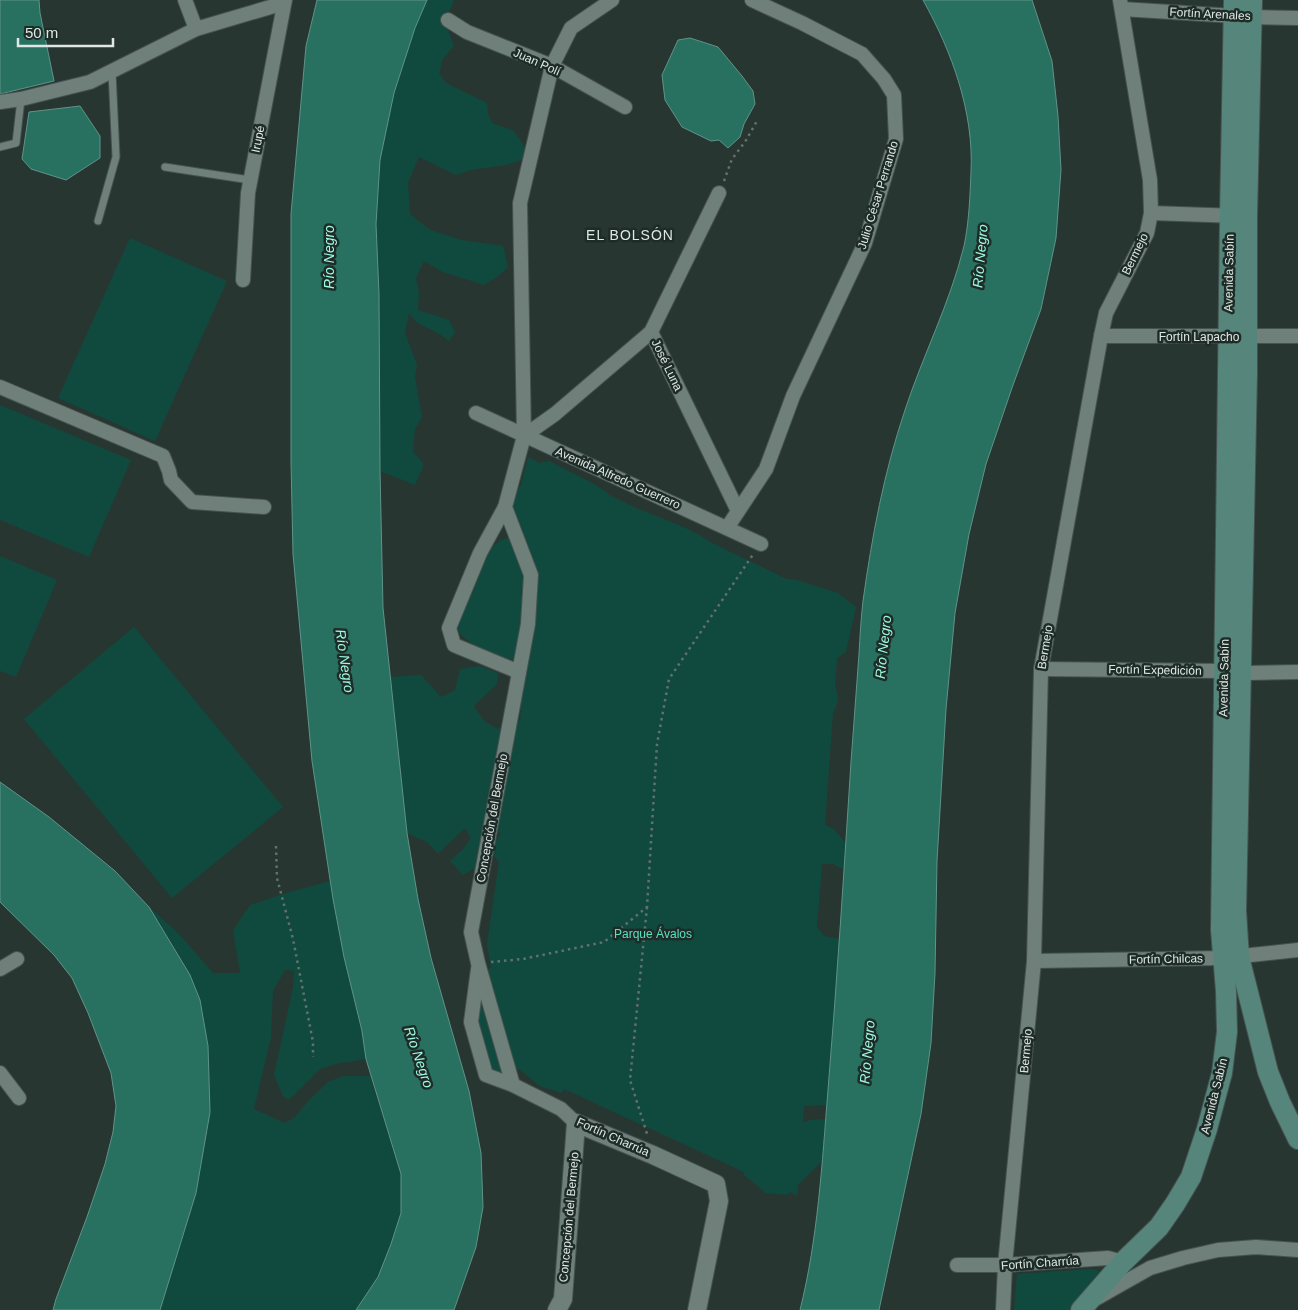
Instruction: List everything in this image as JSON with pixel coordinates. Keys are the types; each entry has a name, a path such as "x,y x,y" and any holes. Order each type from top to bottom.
{"main road":[{"name":"Avenida Sabín","path":"1085,1306 1123,1262 1159,1227 1191,1177 1207,1129 1222,1073 1227,1032 1226,991 1235,964 1236,911 1232,671 1243,8"},
{"path":"1235,964 1268,1072 1298,1139"}],"street":[{"path":"185,0 196,29"},
{"path":"519,672 454,645 449,628 480,553 505,507 524,436 520,203 552,66 571,28 612,0"},
{"name":"Julio César Perrando","path":"727,528 766,469 793,396 865,243 896,139 894,96 884,78 862,54 752,0"},
{"path":"0,102 21,100 90,82 196,29 285,2"},
{"name":"Irupé","path":"243,280 248,193 285,2"},
{"name":"Fortín Arenales","path":"1121,4 1243,8 1298,18"},
{"name":"Bermejo","path":"1003,1310 1005,1266 1034,961 1041,669 1106,312 1146,234 1151,213 1150,180 1121,4"},
{"name":"Juan Polí","path":"448,20 467,32 552,66 625,107"},
{"name":"José Luna","path":"718,193 651,332 738,511"},
{"path":"1151,213 1239,216"},
{"path":"524,436 555,414 651,332"},
{"name":"Fortín Lapacho","path":"1101,336 1298,336"},
{"path":"0,387 163,456 172,480 192,502 264,507"},
{"name":"Avenida Alfredo Guerrero","path":"476,413 760,544"},
{"name":"Concepción del Bermejo","path":"505,507 531,575 528,624 471,932 513,1085"},
{"name":"Fortín Expedición","path":"1041,669 1298,672"},
{"name":"Fortín Chilcas","path":"1034,961 1235,964 1298,950"},
{"path":"0,969 16,959"},
{"name":"Concepción del Bermejo","path":"478,963 471,1022 486,1075"},
{"path":"0,1073 19,1098"},
{"name":"Fortín Charrúa","path":"486,1075 513,1085 561,1109 576,1123 716,1184 719,1201 697,1310"},
{"name":"Concepción del Bermejo","path":"557,1310 562,1299 576,1123"},
{"path":"1085,1306 1150,1268 1184,1258 1218,1250 1256,1247 1298,1250"},
{"name":"Fortín Charrúa","path":"957,1265 1005,1266 1108,1258 1123,1262"}],"lane":[{"path":"98,221 116,157 112,72"},
{"path":"0,147 16,143 21,100"},
{"path":"165,167 250,180"}],"path":[{"path":"718,193 732,159 745,142 756,122"},
{"path":"653,1155 630,1080 647,907 657,744 669,679 760,544"},
{"path":"276,846 277,878 294,939 313,1042 314,1057"},
{"path":"478,963 523,959 604,942 647,907"}],"green space":[{"path":"427,0 454,0 445,22 454,46 443,59 439,73 446,83 487,103 492,123 514,131 531,157 506,165 471,170 456,175 419,157 408,183 410,214 430,230 462,240 503,246 508,267 484,285 443,272 424,261 416,278 419,293 418,310 449,320 455,332 449,341 416,322 409,313 405,333 417,365 415,377 422,417 415,429 413,452 424,464 415,485 380,471 379,294 376,224 380,160 394,93 415,28"},
{"path":"130,238 227,281 155,441 58,398"},
{"path":"0,405 131,460 89,557 0,520"},
{"name":"Parque Ávalos","path":"528,457 540,463 549,461 592,483 607,494 687,529 787,579 797,580 838,593 856,607 846,652 837,658 835,687 838,700 833,713 825,825 834,829 846,844 844,870 833,864 822,864 817,927 824,936 840,939 827,1105 804,1106 803,1123 810,1120 826,1119 822,1161 798,1185 797,1196 790,1192 787,1195 766,1193 744,1175 744,1172 564,1089 561,1093 540,1086 516,1068 489,981 488,969 491,968 487,944 499,862 491,850 501,833 492,832 480,865 463,875 450,861 463,849 471,838 465,828 438,854 427,842 407,833 390,677 421,675 441,697 455,690 460,669 479,666 498,673 497,684 474,706 484,721 498,729 520,720 521,710 517,703 523,694 537,598 536,577 521,591 524,612 515,660 484,653 462,636 457,629 482,555 501,540 524,533 512,507 516,492 521,485"},
{"path":"0,556 57,580 16,677 0,671"},
{"path":"134,627 283,807 172,898 24,719"},
{"path":"330,881 344,957 362,1031 366,1059 335,1064 320,1069 289,1100 283,1096 274,1075 293,988 294,971 285,970 273,991 271,1037 254,1109 285,1123 295,1117 308,1101 328,1082 343,1076 370,1076 401,1174 401,1213 378,1277 356,1310 160,1310 164,1298 200,1000 190,975 149,907 179,934 213,973 240,973 233,930 250,905"},
{"path":"480,996 504,1075 489,1068 478,1022"},
{"path":"1094,1269 1105,1275 1071,1310 1014,1310 1017,1274"}],"water":[{"path":"0,0 39,0 54,81 0,94"},
{"name":"Río Negro","path":"317,0 427,0 415,28 394,93 380,160 376,224 379,294 380,471 383,608 407,833 418,899 431,958 469,1091 481,1153 483,1207 476,1247 454,1310 356,1310 378,1277 391,1244 401,1213 401,1174 366,1059 362,1031 344,957 333,899 312,761 293,554 291,214 306,46"},
{"name":"Río Negro","path":"923,0 1032,0 1052,61 1058,116 1061,170 1056,238 1041,309 986,464 969,534 955,613 946,709 937,861 935,973 931,1043 921,1114 879,1310 800,1310 811,1256 821,1173 863,601 875,528 891,457 912,389 958,267 964,246 968,219 971,150 965,105 952,61"},
{"path":"690,38 718,47 753,91 755,104 744,124 740,137 728,148 719,140 711,141 682,127 665,100 662,75 678,40"},
{"path":"80,106 100,136 100,158 66,180 31,169 22,159 29,112"},
{"path":"0,782 49,817 115,871 149,907 190,975 200,1000 208,1046 210,1112 196,1193 160,1310 53,1310 105,1164 113,1132 116,1106 111,1073 88,1013 72,978 54,955 0,902"}],"district":[{"name":"EL BOLSÓN","path":"630,235"}]}
